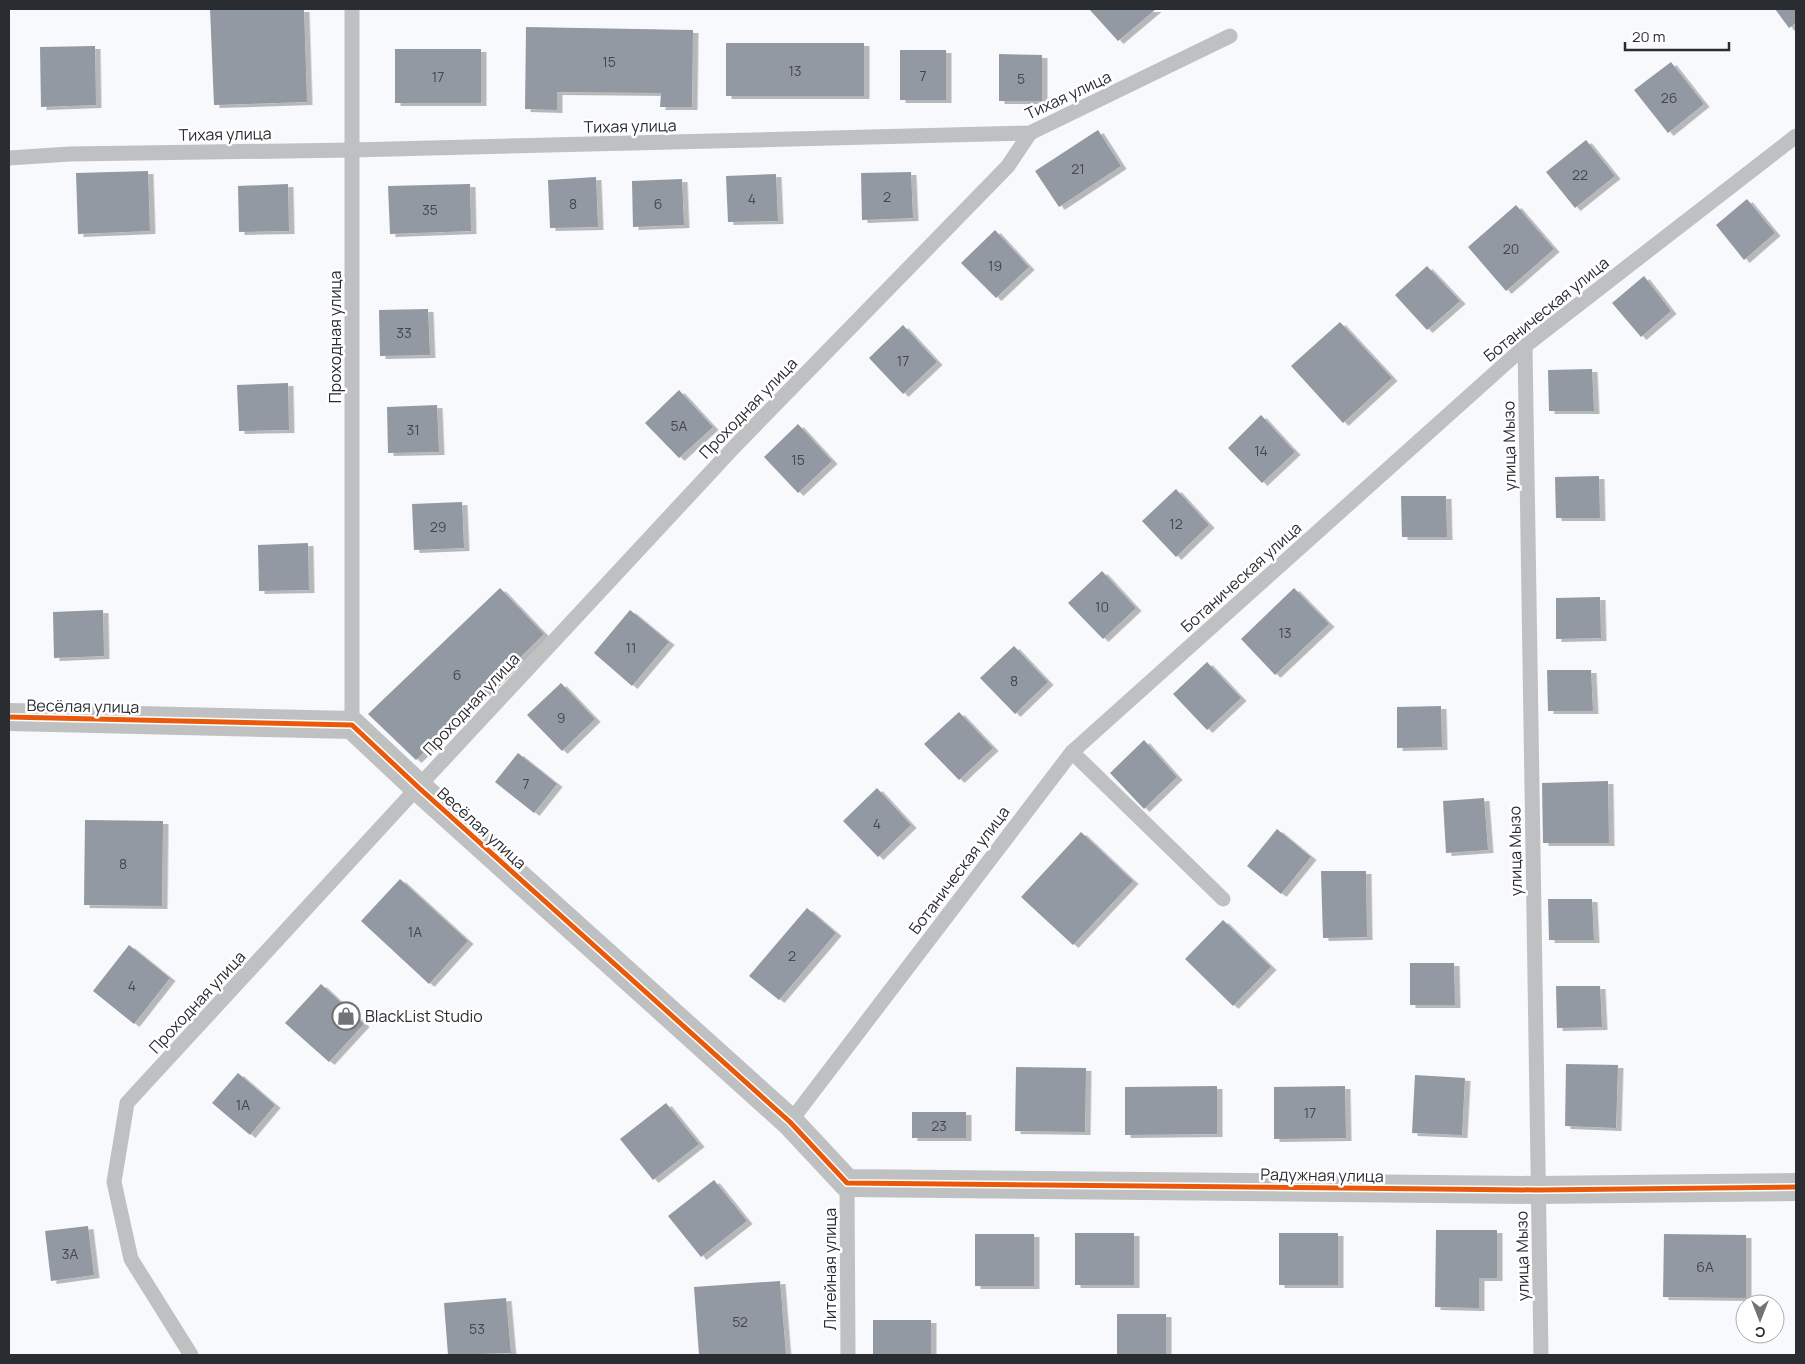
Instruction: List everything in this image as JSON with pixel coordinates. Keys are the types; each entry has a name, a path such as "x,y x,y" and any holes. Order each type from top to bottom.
{"street":[{"name":"Весёлая улица","path":"9,717 352,725 418,787 790,1122 847,1183"},
{"name":"Радужная улица","path":"847,1183 1538,1190 1796,1187"}],"lane":[{"name":"Проходная улица","path":"352,9 352,725"},
{"name":"Тихая улица","path":"9,158 70,154 353,150 1030,133 1230,36"},
{"name":"Проходная улица","path":"191,1355 131,1258 114,1182 127,1103 736,445 1008,166 1030,133"},
{"name":"Ботаническая улица","path":"790,1122 1072,752 1525,346 1796,136"},
{"name":"улица Мызо","path":"1525,346 1541,1355"},
{"path":"1072,752 1223,898"},
{"name":"Литейная улица","path":"847,1183 848,1355"}],"building":[{"path":"210,9 304,9 307,102 214,105"},
{"path":"1089,9 1156,9 1118,41"},
{"path":"1775,9 1796,9 1796,23 1789,28"},
{"path":"526,27 693,30 692,107 660,107 661,93 557,92 557,110 525,109"},
{"path":"726,43 864,43 864,96 726,96"},
{"path":"95,46 96,105 41,107 40,47"},
{"path":"395,49 481,49 481,103 395,103"},
{"path":"900,50 946,50 946,100 900,100"},
{"path":"999,54 1042,55 1042,101 999,101"},
{"path":"1671,62 1704,104 1668,133 1634,90"},
{"path":"1098,130 1121,166 1059,207 1035,171"},
{"path":"1586,140 1615,176 1575,208 1546,172"},
{"path":"148,171 150,231 78,234 76,173"},
{"path":"911,172 913,218 862,220 861,173"},
{"path":"776,174 778,221 728,222 726,176"},
{"path":"596,177 598,227 550,228 548,180"},
{"path":"682,179 684,225 633,227 632,181"},
{"path":"288,184 289,231 239,232 238,186"},
{"path":"470,184 471,231 390,234 388,186"},
{"path":"1747,199 1775,233 1744,260 1716,225"},
{"path":"1516,205 1554,249 1506,291 1468,247"},
{"path":"995,230 1029,267 996,298 961,263"},
{"path":"1427,266 1460,301 1427,330 1395,295"},
{"path":"1644,276 1671,311 1641,337 1612,303"},
{"path":"428,309 430,355 380,356 379,310"},
{"path":"1340,322 1392,378 1343,423 1291,366"},
{"path":"903,325 937,362 903,394 869,358"},
{"path":"1592,369 1594,411 1549,411 1548,370"},
{"path":"288,383 289,430 239,431 237,385"},
{"path":"679,390 713,427 679,458 645,423"},
{"path":"437,405 439,452 388,453 387,407"},
{"path":"1261,415 1295,452 1262,483 1228,448"},
{"path":"798,424 832,461 798,493 764,457"},
{"path":"1599,476 1600,518 1556,518 1555,477"},
{"path":"1176,489 1209,525 1176,557 1142,521"},
{"path":"1401,496 1446,496 1447,537 1402,537"},
{"path":"462,502 464,548 414,550 412,504"},
{"path":"308,543 309,590 259,591 258,545"},
{"path":"1102,571 1136,608 1103,639 1068,603"},
{"path":"500,588 544,634 416,760 368,714"},
{"path":"1294,588 1329,624 1275,675 1241,639"},
{"path":"1600,597 1601,638 1556,639 1556,598"},
{"path":"103,610 104,656 54,658 53,612"},
{"path":"630,610 669,642 632,686 594,653"},
{"path":"1014,646 1048,682 1015,714 980,678"},
{"path":"1207,662 1241,698 1207,730 1173,694"},
{"path":"1547,670 1591,670 1593,711 1548,711"},
{"path":"561,683 595,719 562,751 527,715"},
{"path":"1441,706 1442,747 1397,748 1397,707"},
{"path":"959,712 993,748 959,780 924,744"},
{"path":"1144,740 1177,777 1144,809 1110,773"},
{"path":"518,753 557,784 534,813 495,782"},
{"path":"1608,781 1609,843 1543,843 1542,783"},
{"path":"877,788 911,825 878,857 843,821"},
{"path":"1484,798 1488,850 1446,853 1443,801"},
{"path":"85,820 163,821 162,906 84,905"},
{"path":"1277,829 1311,857 1281,894 1247,866"},
{"path":"1081,832 1133,881 1073,945 1021,897"},
{"path":"1321,871 1366,871 1367,937 1323,938"},
{"path":"400,879 468,941 429,984 361,921"},
{"path":"1548,899 1592,899 1594,940 1549,940"},
{"path":"807,908 836,933 779,1000 749,976"},
{"path":"1223,920 1271,967 1233,1006 1185,959"},
{"path":"129,945 170,978 134,1024 93,991"},
{"path":"1410,963 1454,963 1455,1005 1410,1005"},
{"path":"321,984 364,1024 329,1062 285,1023"},
{"path":"1556,986 1600,986 1602,1027 1557,1028"},
{"path":"1566,1064 1618,1065 1616,1128 1565,1126"},
{"path":"1016,1067 1086,1068 1085,1132 1015,1131"},
{"path":"238,1073 275,1105 250,1135 212,1103"},
{"path":"1415,1075 1465,1078 1462,1135 1412,1133"},
{"path":"1217,1086 1217,1134 1125,1135 1125,1087"},
{"path":"1345,1086 1346,1138 1274,1139 1274,1087"},
{"path":"666,1103 699,1144 653,1180 620,1139"},
{"path":"912,1112 966,1112 966,1138 912,1138"},
{"path":"714,1180 747,1221 701,1257 668,1216"},
{"path":"88,1226 94,1275 51,1281 45,1231"},
{"path":"1436,1230 1497,1230 1497,1278 1479,1278 1479,1308 1435,1307"},
{"path":"1075,1233 1134,1233 1134,1285 1075,1285"},
{"path":"1279,1233 1338,1233 1338,1285 1279,1285"},
{"path":"975,1234 1034,1234 1034,1286 975,1286"},
{"path":"1664,1234 1746,1235 1746,1294 1735,1294 1735,1298 1663,1297"},
{"path":"780,1281 786,1355 699,1355 694,1287"},
{"path":"506,1298 511,1353 448,1355 444,1303"},
{"path":"1117,1314 1166,1314 1166,1355 1117,1355"},
{"path":"873,1320 931,1320 931,1355 873,1355"}],"cycle path":[{"path":"9,717 352,725 418,787 790,1122 847,1183 1538,1190 1796,1187"}],"place":[{"name":"BlackList Studio","path":"346,1016"}]}
